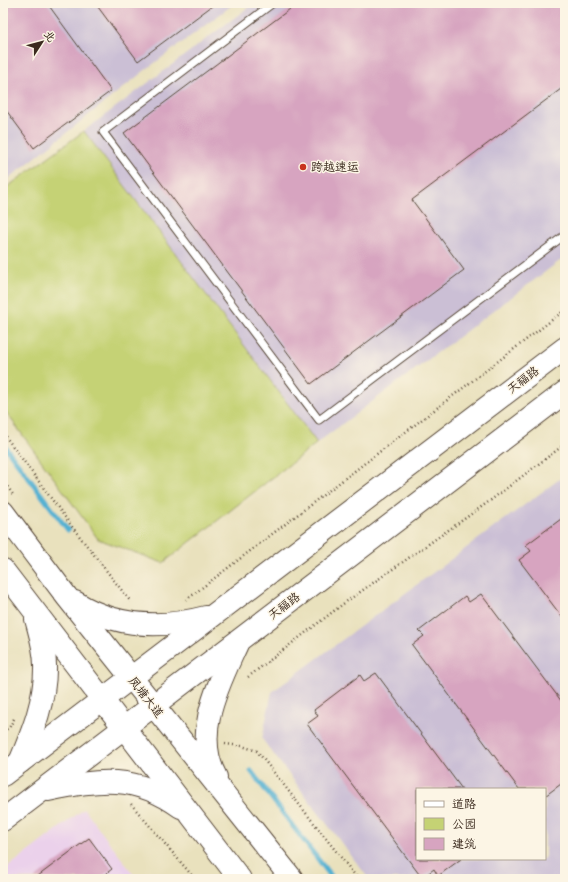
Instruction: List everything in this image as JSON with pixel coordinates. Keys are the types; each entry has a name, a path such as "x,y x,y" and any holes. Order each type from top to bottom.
{"main road":[{"name":"天福路","path":"3,775 565,348"},
{"name":"天福路","path":"3,820 565,392"},
{"name":"凤塘大道","path":"11,507 67,597 292,879"},
{"path":"3,570 102,700 194,817 240,879"},
{"path":"67,597 85,608 105,617 129,622 155,625 180,624 214,615"},
{"path":"20,762 40,709 44,688 46,664 34,612"},
{"path":"230,802 213,772 207,748 207,732 210,708 238,641"},
{"path":"41,791 95,781 120,782 144,787 169,799 194,817"}],"lane":[{"path":"273,3 103,132 319,420 565,235"}],"path":[{"path":"180,606 565,310"},
{"path":"3,433 72,528 135,608 129,622"},
{"path":"248,677 342,604 488,503 565,444"},
{"path":"3,480 11,507"},
{"path":"207,732 222,744 242,746 257,751 358,879"}],"shaded area":[{"path":"3,3 235,3 148,68 3,183"},
{"name":"跨越速运","path":"254,3 565,3 565,257 317,443 84,131"},
{"path":"565,475 565,879 369,879 262,739 272,692"},
{"path":"84,809 137,879 3,879 3,871"}],"green space":[{"path":"84,131 317,443 163,563 98,539 3,408 3,190"}],"building":[{"path":"3,3 47,3 111,91 34,148 3,106"},
{"path":"95,3 216,3 138,61"},
{"name":"跨越速运","path":"298,3 565,3 565,86 412,200 464,270 311,384 124,133"},
{"path":"565,516 565,621 519,560 531,551 526,545"},
{"path":"481,594 565,706 565,781 546,795 546,788 518,788 412,645 424,636 419,631 465,596 469,602"},
{"path":"376,673 461,788 416,788 416,860 460,860 438,876 434,869 422,878 307,724 318,716 314,710 360,675 364,681"},
{"path":"89,838 112,869 99,879 34,879"}],"waterway":[{"path":"3,444 68,530"},
{"path":"251,771 333,879"}],"place":[{"name":"跨越速运","path":"303,167"}]}
